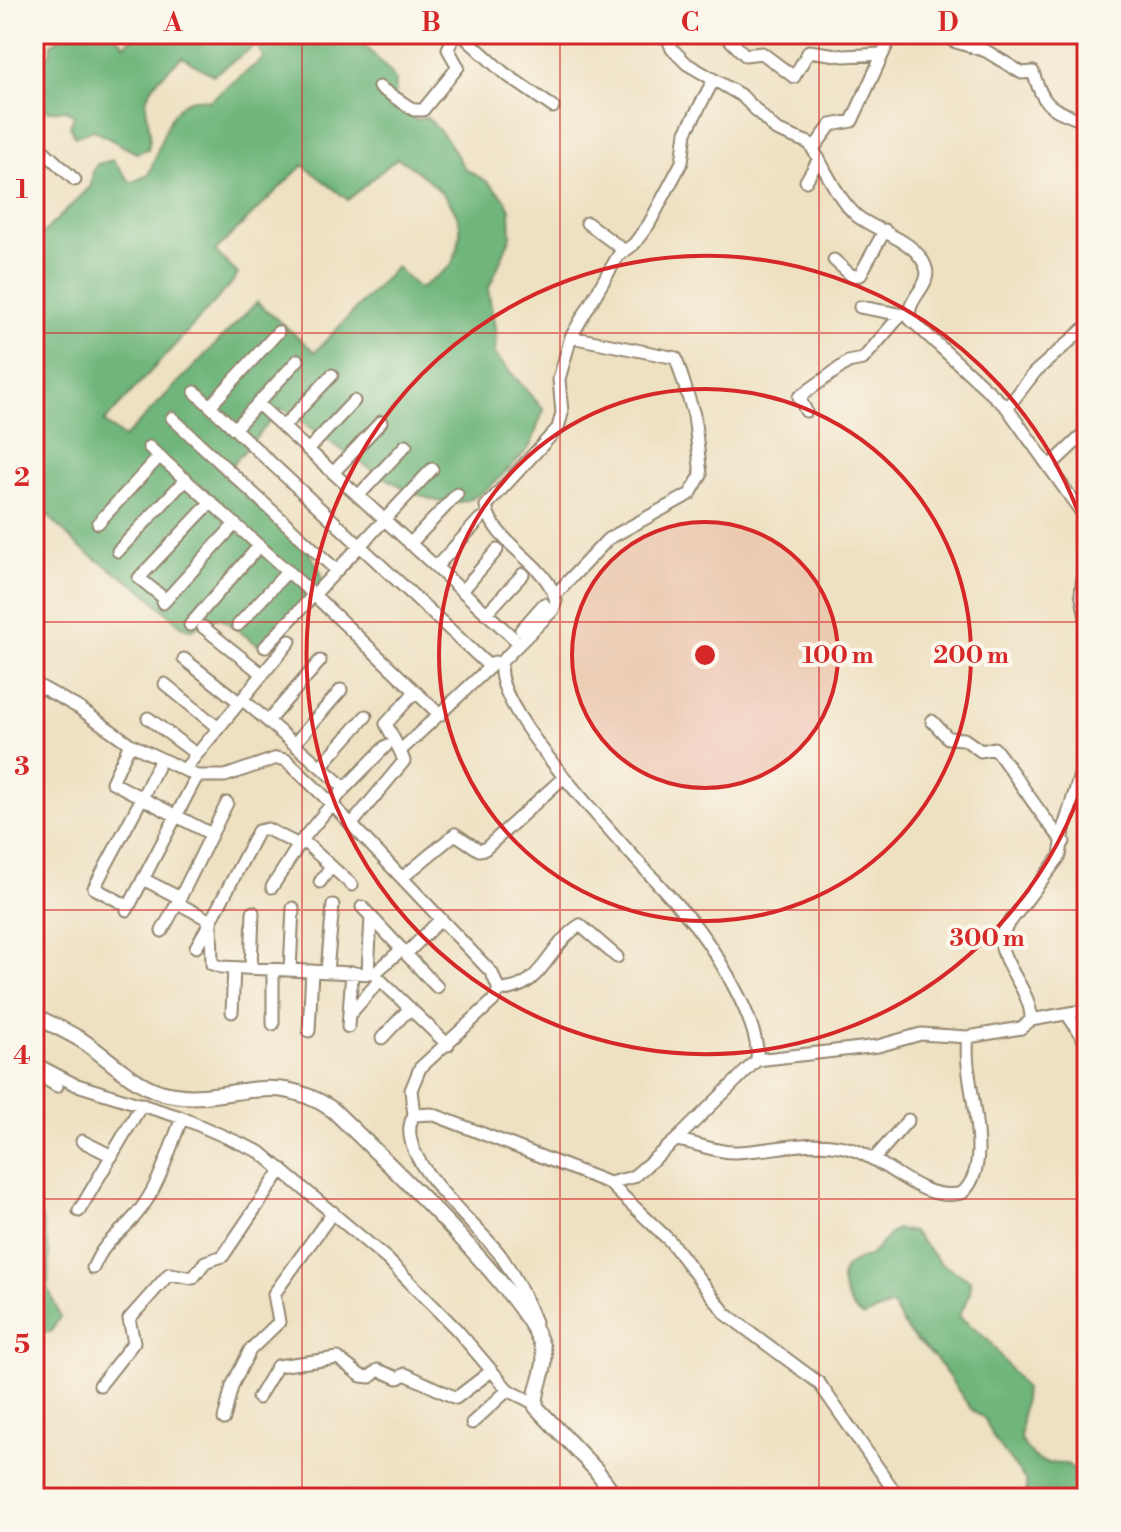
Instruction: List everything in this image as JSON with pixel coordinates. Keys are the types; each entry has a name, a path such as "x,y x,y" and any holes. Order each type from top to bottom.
{"street":[{"path":"379,87 414,110 423,110 458,67 448,49 458,34 504,73 553,107"},
{"path":"666,34 672,49 687,64 742,96 776,130 805,140 841,199 859,217 885,230 926,268 926,279 904,315 863,359 850,361 798,398 806,411"},
{"path":"724,34 747,57 762,53 794,77 809,51 844,56 882,54"},
{"path":"806,181 831,125 854,119 892,34"},
{"path":"951,34 953,41 986,51 1022,73 1033,72 1036,89 1058,112 1087,123"},
{"path":"400,751 556,606 555,595 492,523 486,506 558,428 562,413 559,379 571,337 618,256 643,235 682,162 686,132 713,81"},
{"path":"36,148 75,180"},
{"path":"587,223 625,251"},
{"path":"834,260 852,276 860,275 885,230"},
{"path":"860,307 904,315 1007,408 1087,520"},
{"path":"1007,408 1035,372 1087,326"},
{"path":"210,406 278,332"},
{"path":"555,595 608,539 690,494 701,475 694,415 676,358 571,337"},
{"path":"234,429 298,360"},
{"path":"283,427 332,375"},
{"path":"195,392 490,667"},
{"path":"308,450 354,401"},
{"path":"258,404 516,641"},
{"path":"172,418 336,570"},
{"path":"333,473 381,422"},
{"path":"1049,467 1087,431"},
{"path":"358,496 406,445"},
{"path":"149,447 313,594 440,715"},
{"path":"98,523 160,456"},
{"path":"265,647 432,469"},
{"path":"118,551 186,479"},
{"path":"410,544 457,494"},
{"path":"211,502 139,578 165,602 235,524"},
{"path":"436,567 480,519"},
{"path":"1087,541 1081,593 1087,623"},
{"path":"190,625 259,546"},
{"path":"462,591 497,550"},
{"path":"238,625 288,571"},
{"path":"486,614 523,574"},
{"path":"544,604 500,665 502,684 564,777 698,929 755,1036 757,1060"},
{"path":"203,627 262,674"},
{"path":"184,770 290,641"},
{"path":"184,659 268,721 345,788"},
{"path":"268,721 320,661"},
{"path":"34,683 79,708 130,744 197,776 225,776 277,758 296,767 492,973 499,990"},
{"path":"165,684 217,727"},
{"path":"295,743 341,690"},
{"path":"352,824 404,761 386,724 415,692"},
{"path":"321,766 366,716"},
{"path":"148,718 196,754"},
{"path":"932,721 948,738 964,739 982,752 994,748 1034,799 1038,813 1064,842"},
{"path":"130,744 112,782 211,834"},
{"path":"272,887 300,843 345,788 386,746"},
{"path":"161,759 94,888 128,908 197,776"},
{"path":"1031,1020 1024,995 1000,946 1001,934 1060,856 1065,824 1086,759"},
{"path":"402,878 455,834 479,850 485,849 564,777"},
{"path":"162,931 227,803"},
{"path":"196,947 258,831 267,829 300,843 352,885"},
{"path":"320,882 331,866"},
{"path":"143,879 180,898"},
{"path":"180,898 181,905 211,921"},
{"path":"327,971 333,905"},
{"path":"290,970 293,908"},
{"path":"251,968 253,912"},
{"path":"374,975 367,912 437,987"},
{"path":"350,1014 374,975 440,920"},
{"path":"211,921 212,964 234,968 374,975 448,1045"},
{"path":"534,1403 545,1356 521,1290 500,1254 428,1176 409,1135 414,1115 411,1090 420,1068 448,1045 499,990 511,990 530,983 568,934 580,925 617,957"},
{"path":"232,1012 234,968"},
{"path":"273,970 273,1024"},
{"path":"309,1031 312,971"},
{"path":"348,1027 352,972"},
{"path":"382,1038 410,1008"},
{"path":"609,1183 633,1177 676,1140 757,1060 878,1046 921,1034 968,1037 1021,1028 1031,1020 1087,1010"},
{"path":"1067,1014 1087,1044"},
{"path":"34,1015 81,1040 148,1087 163,1093 186,1095 286,1088 318,1099 353,1130 490,1271 537,1334"},
{"path":"676,1140 735,1152 777,1147 841,1146 874,1159 930,1193 952,1196 969,1187 978,1145 965,1062 968,1037"},
{"path":"35,1069 57,1086"},
{"path":"35,1069 104,1096 142,1104 182,1118 260,1152 387,1259 458,1331 508,1390 534,1403 617,1498"},
{"path":"79,1211 142,1104"},
{"path":"414,1115 432,1114 609,1183 670,1241 726,1314 819,1383 899,1498"},
{"path":"93,1268 103,1245 137,1214 167,1160 182,1118"},
{"path":"874,1159 908,1120"},
{"path":"82,1141 112,1156"},
{"path":"100,1385 134,1342 129,1319 169,1274 193,1278 205,1262 223,1256 282,1169"},
{"path":"224,1419 232,1386 250,1350 279,1322 274,1294 333,1212"},
{"path":"258,1398 277,1366 314,1359 338,1358 367,1377 378,1370 398,1378 406,1374 456,1398 490,1372"},
{"path":"472,1423 508,1390"}],"green space":[{"path":"66,34 114,34 125,45 137,34 354,34 392,74 396,82 395,104 416,120 427,117 447,139 465,169 488,182 506,200 510,210 511,236 488,290 496,333 495,355 544,410 531,444 495,482 477,496 454,503 437,501 415,493 366,466 282,408 223,475 309,552 322,574 321,592 262,648 221,618 212,618 191,630 181,626 145,592 80,548 34,501 34,242 91,186 97,164 113,160 131,183 148,175 176,111 185,102 195,99 209,101 264,58 256,45 213,75 182,57 150,90 146,103 150,131 148,149 136,153 93,130 75,137 70,126 74,116 66,110 48,111 41,104 34,105 34,55 43,58 50,54 51,44","holes":["397,158 446,197 458,218 460,238 451,266 419,289 396,267 315,352 257,302 124,438 104,422 238,274 215,251 303,165 348,200"]},
{"path":"34,1182 49,1253 48,1287 60,1317 51,1332 34,1332"},
{"path":"896,1229 913,1232 940,1263 970,1280 970,1294 959,1316 989,1341 1025,1389 1020,1439 1035,1458 1067,1464 1079,1474 1087,1498 1027,1498 1026,1481 995,1441 985,1419 971,1409 937,1360 908,1332 892,1305 863,1317 853,1308 843,1287 846,1267 869,1256"}]}
